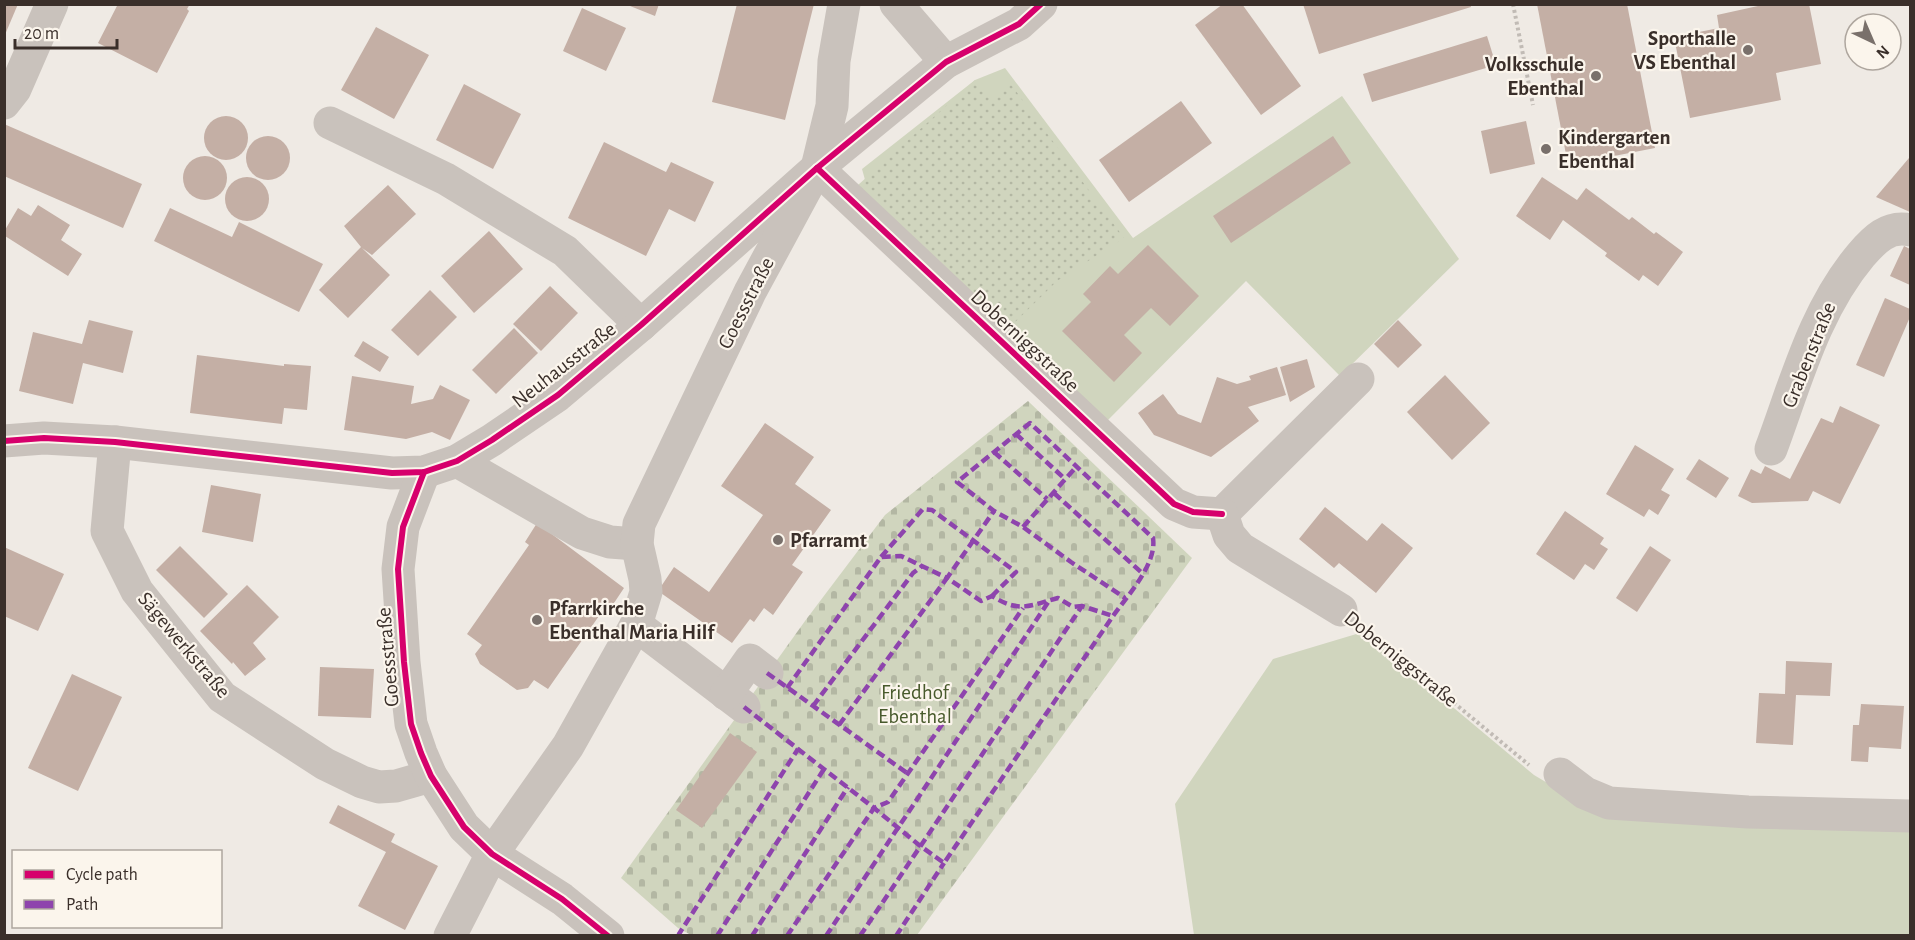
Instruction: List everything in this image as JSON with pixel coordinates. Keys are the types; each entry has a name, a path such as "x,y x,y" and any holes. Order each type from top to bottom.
{"street":[{"path":"4,103 15,89 52,4"},
{"path":"817,168 832,106 834,61 844,4"},
{"path":"896,4 946,62"},
{"name":"Neuhausstraße","path":"4,441 44,438 115,442 392,473 424,472 457,460 492,440 558,395 641,325 817,168 946,62 1019,24 1041,4"},
{"path":"330,123 446,179 565,252 641,325"},
{"name":"Doberniggstraße","path":"817,168 1174,504 1193,512 1222,514 1229,535 1240,548 1341,610"},
{"name":"Goessstraße","path":"450,936 492,854 568,746 636,625 646,592 637,544 639,524 750,292 817,168"},
{"name":"Grabenstraße","path":"1771,449 1816,327 1843,277 1876,238 1888,231 1904,228 1911,230"},
{"path":"1222,514 1358,380"},
{"name":"Sägewerkstraße","path":"115,442 107,531 137,591 222,697 325,764 362,782 379,787 396,786 431,776"},
{"path":"457,460 582,533 610,542 637,544"},
{"name":"Goessstraße","path":"424,472 403,527 398,569 411,724 431,776 464,827 492,854"},
{"path":"636,625 735,700 750,660 767,673"},
{"path":"1560,774 1585,793 1609,803 1748,812 1911,816"},
{"path":"492,854 562,899 608,936"}],"path":[{"path":"1513,4 1533,105"}],"green space":[{"path":"1005,68 1133,238 1342,96 1459,259 1340,376 1246,281 1107,421 870,198 862,169 975,80"},
{"path":"975,80 993,97 1010,83 1124,238 1057,281 1009,328 858,185"},
{"name":"Friedhof Ebenthal","path":"1028,401 1192,558 917,935 691,935 678,928 621,878 805,621 885,515"},
{"path":"1363,632 1534,775 1601,815 1910,828 1910,935 1194,935 1175,804 1273,659"}],"building":[{"path":"4,4 18,4 4,37"},
{"path":"118,4 190,4 187,9 189,11 157,73 98,43"},
{"path":"625,4 659,4 655,16"},
{"path":"737,4 814,4 785,120 712,102"},
{"path":"1223,4 1242,4 1301,86 1261,115 1195,25"},
{"path":"1303,4 1470,4 1471,7 1319,54"},
{"name":"Volksschule Ebenthal","path":"1537,4 1627,4 1655,148 1568,165"},
{"name":"Sporthalle VS Ebenthal","path":"1767,4 1809,4 1821,64 1776,73 1781,100 1690,118 1674,37 1719,28 1717,15"},
{"path":"582,8 626,28 606,71 563,51"},
{"path":"376,27 429,55 394,119 341,90"},
{"path":"1487,36 1496,65 1372,102 1363,74"},
{"path":"464,84 521,114 493,169 436,140"},
{"path":"1181,101 1212,143 1129,202 1099,160"},
{"path":"226,116 235,117 242,122 247,129 247,147 242,154 235,159 226,160 217,159 210,154 205,147 204,138 205,129 210,122 217,117"},
{"path":"1526,121 1535,164 1490,174 1481,131"},
{"path":"4,124 142,184 123,228 4,176"},
{"path":"268,136 277,137 284,142 289,149 289,167 284,174 277,179 268,180 259,179 252,174 247,167 246,158 247,149 252,142 259,137"},
{"path":"1333,136 1351,163 1231,243 1213,216"},
{"path":"604,142 666,172 671,162 714,182 695,222 669,209 646,256 568,218"},
{"path":"205,156 214,157 221,162 226,169 226,187 221,194 214,199 205,200 196,199 189,194 184,187 183,178 184,169 189,162 196,157"},
{"path":"1910,159 1910,212 1876,197"},
{"path":"247,177 256,178 263,183 268,190 268,208 263,215 256,220 247,221 238,220 231,215 226,208 225,199 226,190 231,183 238,178"},
{"path":"1542,177 1577,200 1586,188 1629,220 1632,217 1683,252 1658,286 1643,275 1639,281 1605,256 1607,253 1563,220 1550,240 1516,216"},
{"path":"388,185 416,214 372,255 362,248 390,275 348,318 319,290 361,247 344,226"},
{"path":"38,205 70,225 61,240 82,254 68,276 5,236 5,230 18,208 31,216"},
{"path":"170,208 232,237 239,222 323,264 299,312 154,241"},
{"path":"489,231 523,269 474,313 441,276"},
{"path":"1148,245 1199,296 1170,326 1151,308 1124,335 1142,353 1114,382 1062,331 1091,302 1083,294 1110,266 1118,274"},
{"path":"1904,246 1910,249 1910,285 1890,276"},
{"path":"550,286 578,313 541,351 513,324"},
{"path":"430,290 457,317 418,356 391,330"},
{"path":"1885,298 1910,309 1910,317 1884,377 1856,365"},
{"path":"89,320 133,331 123,373 83,363 73,404 19,391 33,332 82,344"},
{"path":"1398,320 1422,345 1398,368 1374,344"},
{"path":"514,328 538,353 496,394 472,370"},
{"path":"363,341 389,357 380,372 354,356"},
{"path":"197,355 284,366 284,364 311,366 307,410 284,408 282,424 190,413"},
{"path":"1307,359 1315,387 1290,402 1280,367"},
{"path":"1277,367 1286,395 1248,407 1259,421 1211,457 1154,435 1138,413 1163,394 1178,414 1201,423 1217,377 1237,384 1251,380 1249,376"},
{"path":"1445,375 1490,423 1452,460 1407,412"},
{"path":"352,376 414,386 411,404 433,399 440,385 470,400 450,440 432,432 406,439 344,430"},
{"path":"1840,406 1880,425 1840,504 1813,491 1808,501 1752,503 1738,496 1751,469 1761,474 1765,466 1790,479 1821,418 1833,423"},
{"name":"Pfarramt","path":"765,423 814,457 795,484 831,510 792,565 803,572 773,615 764,608 754,622 750,619 732,643 658,591 674,567 709,592 763,515 721,486"},
{"path":"1635,445 1674,469 1661,490 1670,495 1658,515 1649,509 1644,517 1606,494"},
{"path":"1699,459 1729,478 1716,498 1686,479"},
{"path":"211,485 261,494 253,542 202,532"},
{"path":"1325,507 1367,541 1382,523 1413,548 1376,593 1339,563 1334,568 1299,539"},
{"path":"1565,511 1604,538 1600,544 1608,549 1594,570 1585,564 1574,580 1536,554"},
{"name":"Pfarrkirche Ebenthal Maria Hilf","path":"537,523 624,588 612,606 608,603 548,689 534,680 528,688 517,690 480,664 475,654 482,645 467,634 529,545 525,542"},
{"path":"180,546 228,594 204,618 156,570"},
{"path":"1650,546 1671,560 1637,612 1616,598"},
{"path":"4,547 64,574 38,631 4,616"},
{"path":"247,585 279,617 253,643 266,659 245,676 200,631"},
{"path":"1786,661 1832,663 1830,696 1796,695 1793,745 1756,743 1759,693 1785,694"},
{"path":"320,667 374,669 371,718 318,716"},
{"path":"72,674 122,697 78,791 28,768"},
{"path":"1861,704 1904,706 1901,749 1869,747 1868,762 1851,761 1853,725 1859,725"},
{"path":"730,733 757,752 702,828 676,810"},
{"path":"338,805 395,834 391,842 438,866 405,930 358,906 386,852 329,823"}],"marked path":[{"path":"744,707 944,863 1140,579 1151,558 1153,548 1153,538 1030,423 957,482 994,511 1023,527 1125,598"},
{"path":"1016,434 1065,479"},
{"path":"994,452 1047,499"},
{"path":"1023,527 1076,467"},
{"path":"1054,493 1142,573"},
{"path":"881,557 923,509 932,510 1016,572 992,596"},
{"path":"787,688 881,557 901,556 947,578 994,511"},
{"path":"813,706 913,573 922,566"},
{"path":"839,725 947,578 981,601 992,596 1010,605 1024,606 1058,598 1073,607 1082,606"},
{"path":"826,936 1049,601"},
{"path":"860,936 1082,606 1113,616"},
{"path":"787,936 874,808 888,802 1023,608"},
{"path":"767,673 907,773"},
{"path":"681,936 679,934 798,749"},
{"path":"717,936 824,769"},
{"path":"752,936 848,787"},
{"path":"896,936 944,863"}],"cycle path":[{"path":"4,441 44,438 115,442 392,473 424,472 457,461 558,395 641,325 817,168 946,62 1019,24 1041,4"},
{"path":"817,168 1174,504 1193,512 1222,514"},
{"path":"424,472 403,527 398,569 411,724 421,753 431,776 464,827 492,854 562,899 608,936"}],"place":[{"name":"Sporthalle VS Ebenthal","path":"1748,50"},
{"name":"Volksschule Ebenthal","path":"1596,76"},
{"name":"Kindergarten Ebenthal","path":"1546,149"},
{"name":"Pfarramt","path":"778,540"},
{"name":"Pfarrkirche Ebenthal Maria Hilf","path":"537,620"}]}
